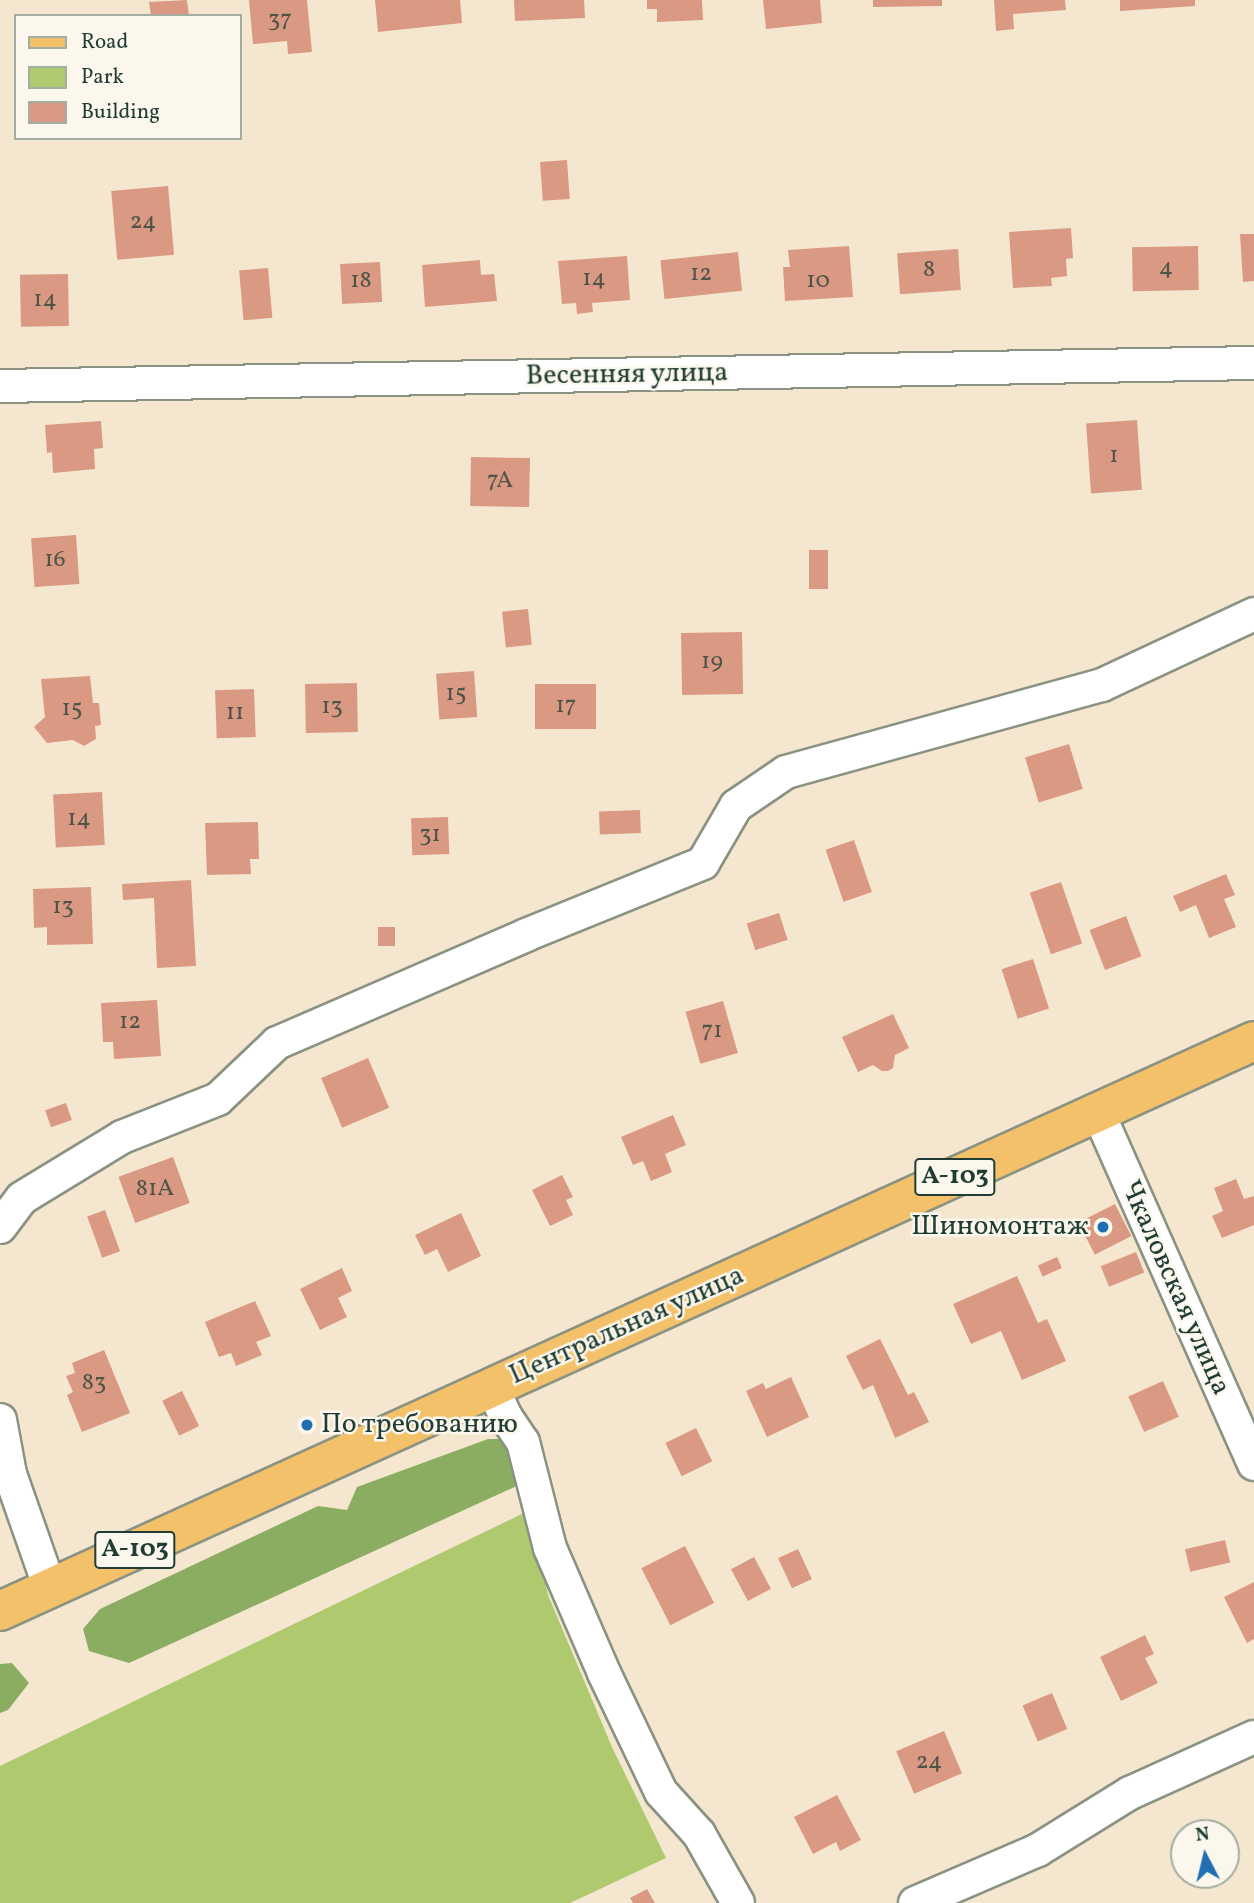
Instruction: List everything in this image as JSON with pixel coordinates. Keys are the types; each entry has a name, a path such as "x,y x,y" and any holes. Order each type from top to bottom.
{"main road":[{"name":"Центральная улица","path":"0,1611 1254,1041"}],"street":[{"name":"Весенняя улица","path":"0,386 1254,363"},
{"path":"0,1227 22,1198 122,1137 218,1099 277,1043 526,935 704,863 736,806 786,772 1102,685 1254,614"},
{"name":"Чкаловская улица","path":"1098,1112 1254,1464"},
{"path":"492,1387 506,1417 523,1442 550,1548 604,1673 662,1792 699,1834 738,1903"},
{"path":"0,1420 10,1474 50,1588"},
{"path":"915,1903 1038,1850 1130,1793 1254,1737"}],"green space":[{"path":"488,1439 512,1439 521,1484 129,1663 89,1651 83,1629 100,1609 318,1506 347,1510 357,1487"},
{"path":"530,1510 548,1595 612,1747 666,1858 570,1903 0,1903 0,1766"},
{"path":"12,1663 29,1683 8,1710 0,1713 0,1664"}],"building":[{"path":"187,0 189,14 151,14 149,2"},
{"path":"249,0 307,0 312,52 288,54 287,41 253,44"},
{"path":"375,0 460,0 462,23 378,32"},
{"path":"514,0 584,0 585,18 515,21"},
{"path":"647,0 702,0 703,20 657,22 657,9 647,9"},
{"path":"763,0 820,0 822,23 766,29"},
{"path":"873,0 942,0 942,6 873,7"},
{"path":"994,0 1065,0 1066,10 1013,14 1014,29 996,31"},
{"path":"1120,0 1195,0 1195,6 1120,11"},
{"path":"567,160 570,199 543,201 540,162"},
{"path":"168,186 174,255 117,260 111,191"},
{"path":"1071,228 1073,258 1066,259 1067,276 1051,278 1052,286 1013,288 1009,232"},
{"path":"1240,234 1254,234 1254,281 1243,282"},
{"path":"849,246 853,297 785,301 783,267 790,267 788,250"},
{"path":"1198,246 1199,290 1133,291 1132,247"},
{"path":"958,249 961,290 900,294 897,253"},
{"path":"738,252 742,291 665,299 660,260"},
{"path":"627,256 630,300 592,303 593,312 577,314 576,303 562,304 558,261"},
{"path":"480,260 481,275 494,274 497,301 425,307 422,265"},
{"path":"380,262 382,302 342,304 340,264"},
{"path":"268,268 272,318 243,320 239,271"},
{"path":"68,274 69,326 21,327 20,275"},
{"path":"1137,420 1142,490 1091,493 1086,424"},
{"path":"101,421 103,448 94,449 95,469 53,473 52,452 47,453 45,425"},
{"path":"471,457 530,458 529,507 470,506"},
{"path":"76,535 79,584 35,587 31,538"},
{"path":"809,550 828,550 828,589 809,589"},
{"path":"528,609 532,645 506,648 502,612"},
{"path":"742,632 743,694 682,695 681,633"},
{"path":"474,671 477,717 439,720 436,674"},
{"path":"90,676 93,703 99,703 101,725 95,726 96,739 84,746 73,740 47,743 34,727 45,717 41,679"},
{"path":"357,683 358,732 306,733 305,684"},
{"path":"535,684 596,684 596,729 535,729"},
{"path":"254,689 256,737 217,738 215,690"},
{"path":"1069,744 1083,789 1039,802 1025,757"},
{"path":"102,792 105,845 56,847 53,795"},
{"path":"640,810 641,833 600,834 599,811"},
{"path":"448,817 449,854 412,855 411,818"},
{"path":"258,822 259,859 250,859 251,874 207,875 205,823"},
{"path":"854,840 872,892 844,902 826,850"},
{"path":"1226,874 1235,895 1224,899 1236,927 1209,938 1196,905 1180,912 1173,896"},
{"path":"191,880 196,966 157,968 154,898 123,900 122,884"},
{"path":"1061,882 1082,943 1051,954 1030,893"},
{"path":"91,887 93,944 47,945 47,927 34,928 33,889"},
{"path":"779,913 788,940 755,950 747,924"},
{"path":"1126,916 1141,956 1105,970 1090,930"},
{"path":"378,927 395,927 395,946 378,946"},
{"path":"1033,959 1049,1008 1018,1019 1002,969"},
{"path":"157,1000 161,1056 114,1059 113,1042 103,1042 101,1003"},
{"path":"723,1001 738,1053 700,1064 686,1012"},
{"path":"893,1014 909,1048 895,1055 893,1068 888,1071 882,1071 873,1065 858,1072 842,1037"},
{"path":"368,1058 389,1108 342,1128 321,1078"},
{"path":"66,1103 72,1120 51,1127 45,1110"},
{"path":"673,1115 686,1145 665,1154 672,1172 651,1181 643,1161 633,1165 621,1137"},
{"path":"173,1157 190,1203 135,1223 118,1177"},
{"path":"562,1175 573,1197 566,1200 573,1215 550,1226 532,1190"},
{"path":"1236,1179 1244,1199 1254,1196 1254,1225 1222,1238 1212,1216 1223,1211 1214,1188"},
{"path":"1115,1204 1131,1236 1095,1255 1078,1223"},
{"path":"105,1210 120,1251 102,1258 87,1216"},
{"path":"461,1213 481,1256 448,1272 437,1249 425,1255 415,1235"},
{"path":"1136,1252 1144,1272 1109,1287 1101,1266"},
{"path":"1057,1257 1062,1268 1043,1277 1038,1266"},
{"path":"342,1268 352,1291 338,1298 347,1317 320,1330 300,1289"},
{"path":"1017,1276 1038,1323 1047,1319 1066,1361 1022,1380 1001,1331 971,1344 953,1304"},
{"path":"255,1301 271,1336 256,1342 262,1355 236,1366 231,1353 219,1357 205,1322"},
{"path":"880,1339 908,1395 914,1392 929,1422 895,1438 873,1385 863,1390 846,1356"},
{"path":"104,1350 130,1413 82,1432 67,1395 73,1392 66,1376 75,1373 72,1363"},
{"path":"791,1377 809,1417 767,1437 746,1391 763,1383 766,1389"},
{"path":"1163,1381 1179,1417 1144,1432 1128,1396"},
{"path":"182,1391 199,1426 179,1436 162,1401"},
{"path":"696,1428 712,1461 682,1476 665,1443"},
{"path":"1225,1540 1230,1562 1190,1572 1185,1549"},
{"path":"685,1546 714,1603 670,1625 641,1568"},
{"path":"798,1549 812,1579 792,1588 778,1558"},
{"path":"754,1557 771,1589 748,1601 731,1569"},
{"path":"1254,1582 1254,1639 1247,1643 1224,1597"},
{"path":"1145,1635 1154,1654 1145,1658 1158,1683 1121,1701 1100,1657"},
{"path":"1052,1693 1067,1729 1038,1741 1023,1706"},
{"path":"944,1731 962,1773 914,1794 896,1751"},
{"path":"837,1795 861,1840 840,1851 836,1842 813,1854 794,1817"},
{"path":"647,1889 655,1903 633,1903 630,1898"}],"place":[{"name":"Шиномонтаж","path":"1103,1227"},
{"name":"По требованию","path":"307,1425"}]}
